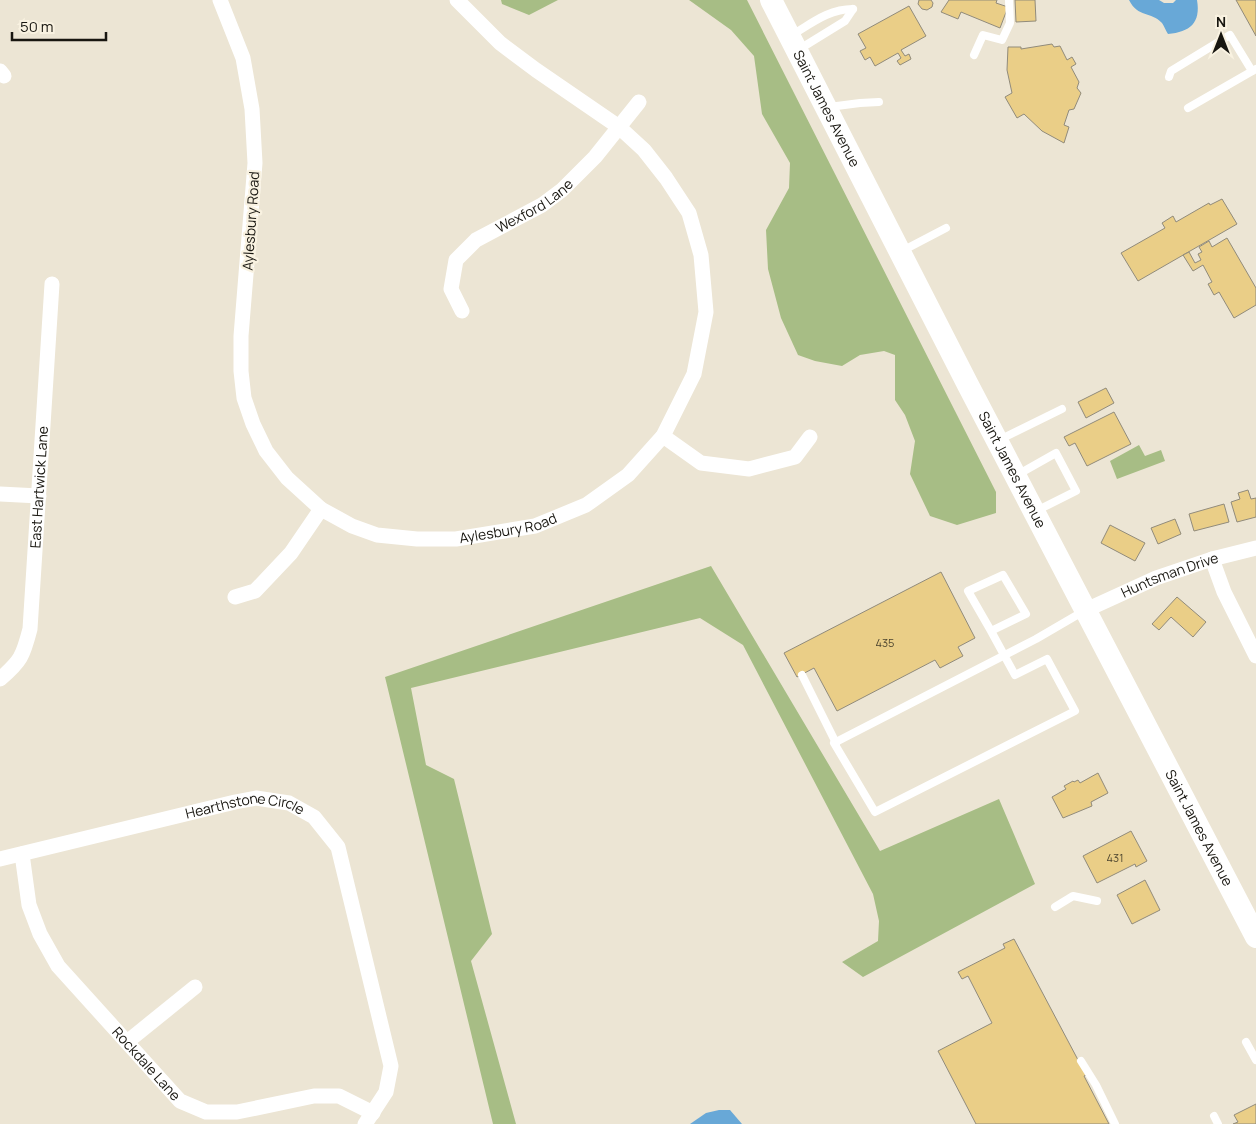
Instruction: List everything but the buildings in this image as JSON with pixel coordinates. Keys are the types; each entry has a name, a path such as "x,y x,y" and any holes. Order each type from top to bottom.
{"main road":[{"name":"Saint James Avenue","path":"771,0 1034,512 1256,937"}],"street":[{"name":"Aylesbury Road","path":"220,0 243,58 252,109 255,163 241,336 241,371 244,398 266,450 287,478 322,509 352,526 378,535 417,540 456,540 535,526 586,505 628,475 663,436 694,374 706,312 701,255 689,213 666,178 644,150 619,127 500,43 457,0"},
{"name":"Wexford Lane","path":"462,311 452,290 456,260 476,240 542,205 562,190 595,157 639,102"},
{"name":"East Hartwick Lane","path":"0,679 16,666 24,651 30,629 52,284"},
{"path":"663,436 701,463 749,469 795,457 810,437"},
{"path":"0,494 39,496"},
{"path":"235,597 255,591 291,553 322,509"},
{"name":"Huntsman Drive","path":"1086,610 1156,578 1212,559 1256,548"},
{"path":"1212,559 1224,592 1256,656"},
{"name":"Hearthstone Circle","path":"0,859 256,798 289,803 314,817 338,847 391,1066 386,1092 369,1118"},
{"name":"Rockdale Lane","path":"22,854 29,905 40,934 58,966 180,1101 206,1112 236,1112 314,1096 339,1096 369,1118"},
{"path":"127,1042 195,987"}],"lane":[{"path":"974,55 983,35 1002,40 1010,24 1009,0"},
{"path":"839,9 853,9 846,21 793,43 826,15 839,9"},
{"path":"1169,77 1171,71 1230,35 1254,70 1188,108"},
{"path":"826,108 860,102 879,102"},
{"path":"900,252 946,228"},
{"path":"997,440 1062,409"},
{"path":"1016,476 1056,454 1076,491 1034,512"},
{"path":"802,675 836,742 834,743 874,812 1075,711 1047,659 1015,675 968,591 1003,575 1026,614 991,631"},
{"path":"836,742 1004,656 1086,610"},
{"path":"1055,907 1073,896 1097,901"},
{"path":"1246,1042 1256,1060"},
{"path":"1081,1061 1096,1084 1115,1124"},
{"path":"1214,1116 1218,1124"}],"green space":[{"path":"501,0 558,0 529,15 502,4"},
{"path":"689,0 747,0 996,492 996,513 957,525 930,516 910,474 915,441 905,415 895,400 895,355 884,351 860,355 842,366 815,361 798,355 781,318 768,269 766,230 789,188 790,163 762,114 754,56 731,30"},
{"path":"1139,445 1145,456 1161,450 1165,461 1117,479 1110,461"},
{"path":"711,566 880,851 999,799 1035,884 863,977 842,962 878,941 879,921 873,894 743,645 700,618 411,688 426,765 454,779 492,934 471,961 516,1124 493,1124 385,677"}],"water":[{"path":"1129,0 1159,0 1164,3 1173,3 1176,0 1197,0 1197,15 1192,25 1188,28 1168,34 1158,19 1136,10"},
{"path":"730,1110 742,1124 690,1124 706,1113"}]}
